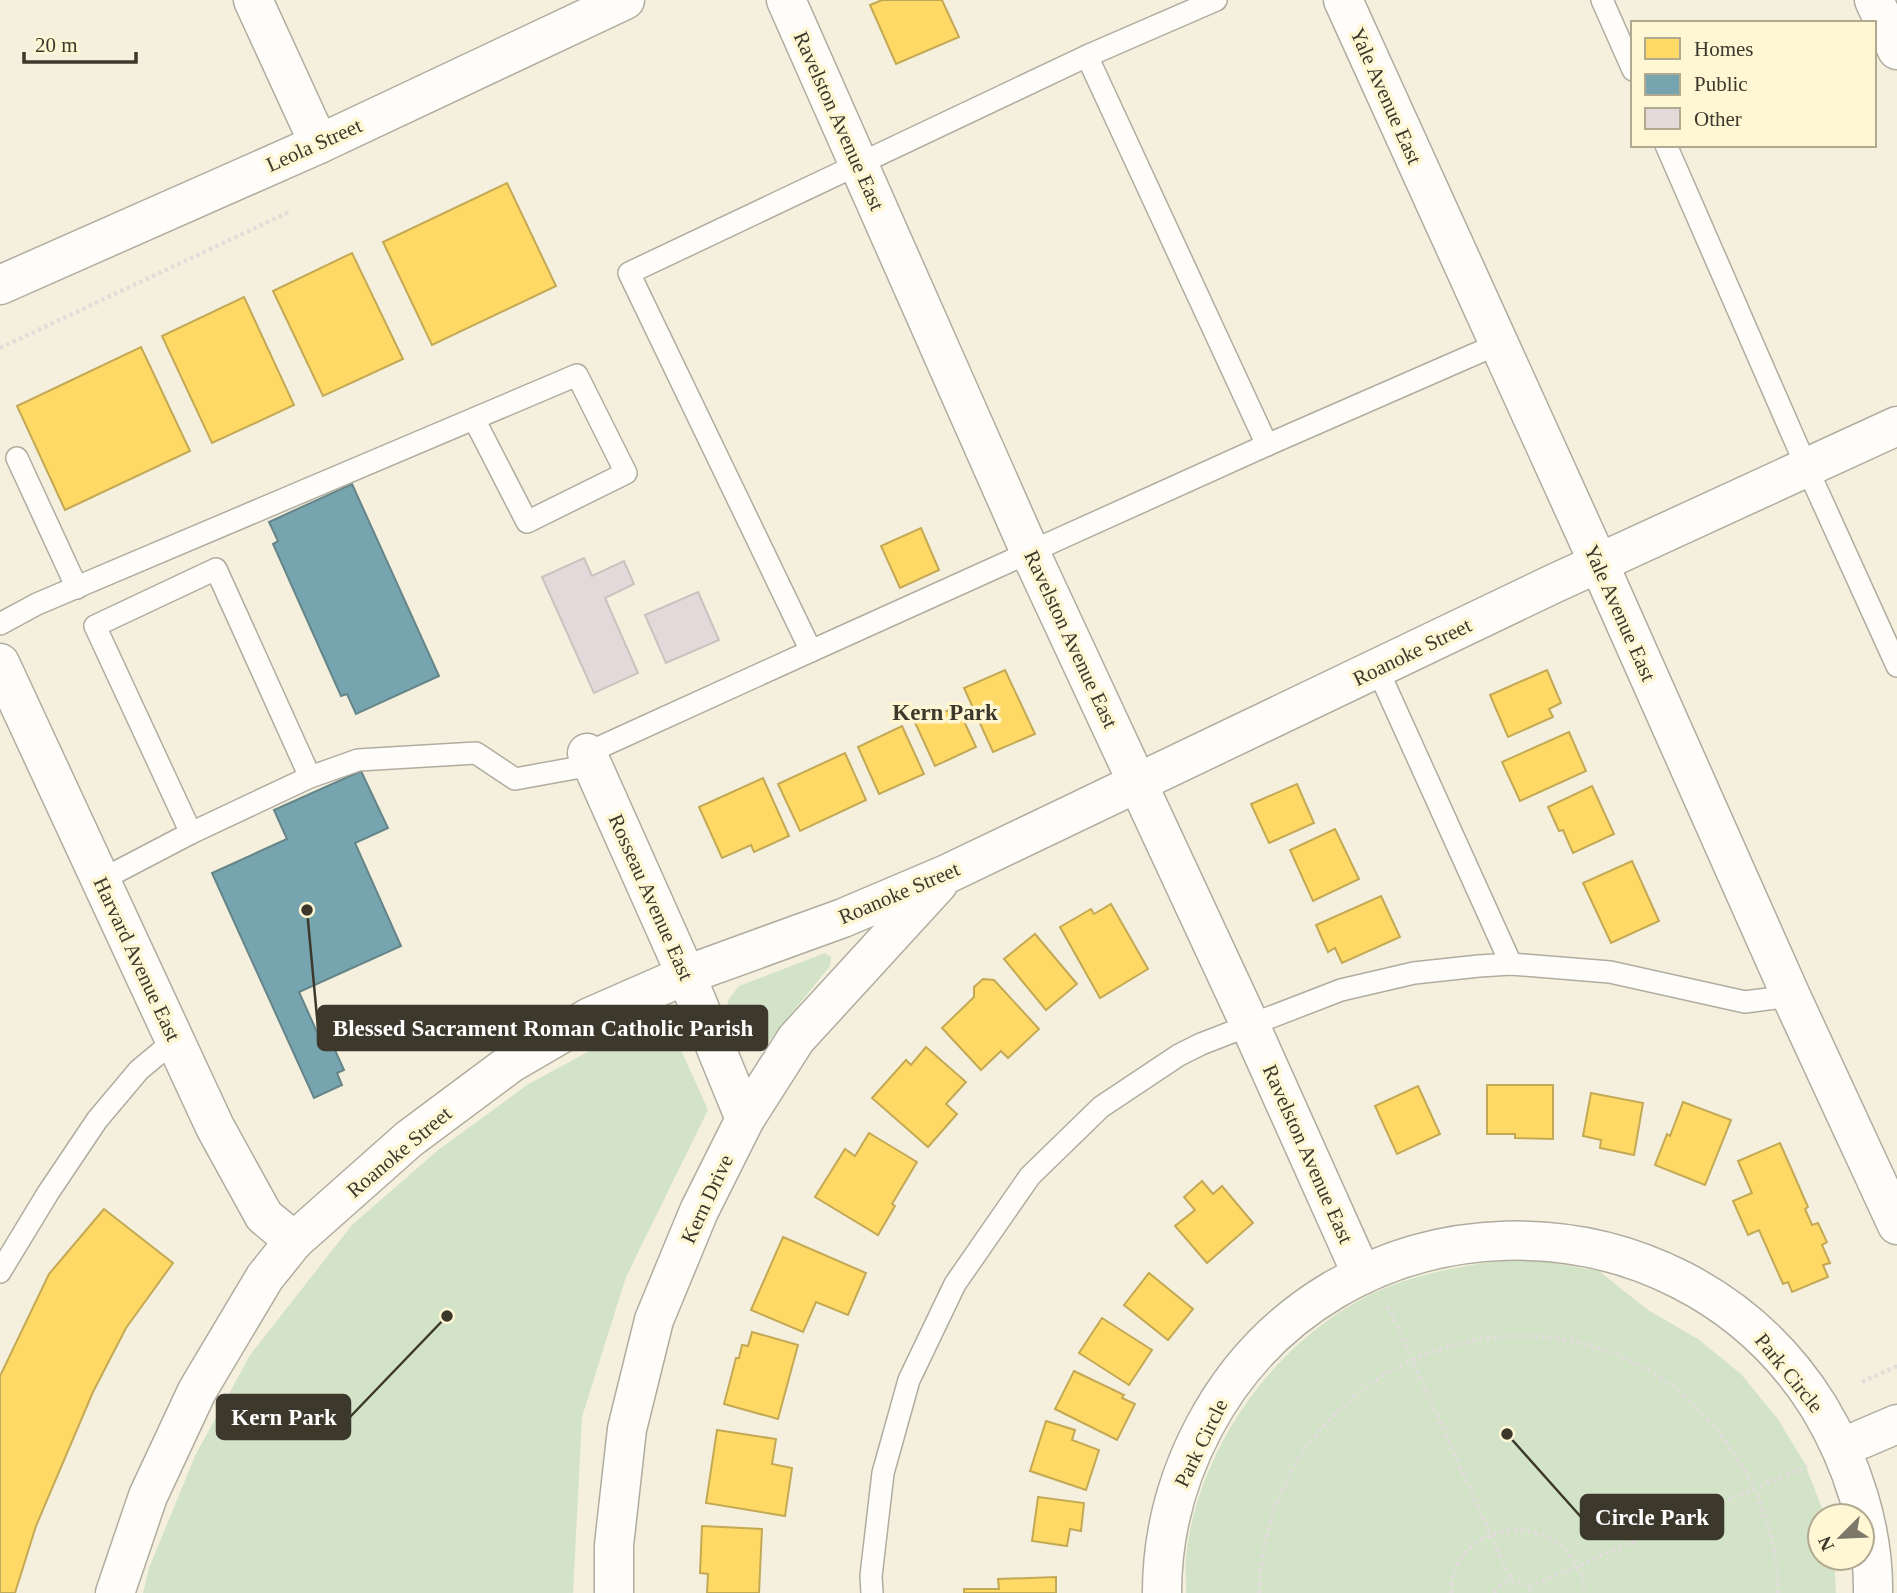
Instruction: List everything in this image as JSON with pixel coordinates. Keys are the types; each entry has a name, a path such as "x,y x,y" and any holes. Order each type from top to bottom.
{"street":[{"path":"253,0 319,144"},
{"name":"Leola Street","path":"0,285 319,144 625,0"},
{"name":"Ravelston Avenue East","path":"786,0 1030,552 1366,1273"},
{"name":"Yale Avenue East","path":"1343,0 1897,1226"},
{"path":"1874,0 1897,50"},
{"name":"Roanoke Street","path":"115,1593 148,1496 197,1391 265,1277 294,1241 409,1139 512,1063 590,1017 686,975 843,918 949,873 1377,668 1897,426"},
{"name":"Harvard Avenue East","path":"0,663 215,1127 264,1216 294,1241"},
{"name":"Rosseau Avenue East","path":"590,759 686,975 745,1119"},
{"name":"Kern Drive","path":"614,1593 614,1545 626,1429 654,1320 699,1211 745,1119 796,1039 949,873"},
{"name":"Park Circle","path":"1162,1593 1164,1550 1176,1493 1186,1465 1212,1412 1228,1387 1266,1343 1311,1305 1366,1273 1411,1255 1452,1245 1514,1239 1577,1244 1638,1261 1695,1287 1722,1304 1755,1331 1784,1361 1810,1394 1841,1448 1863,1515 1870,1549 1873,1593"},
{"path":"1841,1448 1897,1424"}],"lane":[{"path":"811,651 629,273 1087,56 1216,0"},
{"path":"1602,0 1631,65"},
{"path":"1087,56 1267,445"},
{"path":"1667,147 1897,666"},
{"path":"100,880 191,833 310,777 358,761 476,752 515,779 590,759 811,651 1498,344"},
{"path":"0,624 37,604 577,375 626,473 527,522 474,419"},
{"path":"16,458 77,588"},
{"path":"191,833 95,626 107,620 216,569 310,777"},
{"path":"1377,668 1511,964"},
{"path":"872,1593 871,1576 883,1473 909,1380 955,1284 1030,1176 1101,1107 1179,1055 1341,990 1414,973 1511,964 1610,972 1745,1002 1791,996"},
{"path":"3,1256 97,1121 139,1069 175,1040"}],"path":[{"path":"0,348 289,212"},
{"path":"1366,1273 1412,1359 1511,1580"},
{"path":"1259,1593 1265,1537 1275,1504 1289,1473 1307,1444 1329,1418 1381,1375 1412,1359 1443,1347 1477,1339 1510,1336 1555,1339 1610,1353 1641,1367 1670,1385 1696,1407 1719,1432 1739,1460 1755,1490 1767,1522 1774,1555 1777,1593"},
{"path":"1862,1382 1897,1366"},
{"path":"1529,1587 1755,1490 1841,1448"},
{"path":"1451,1593 1455,1572 1476,1544 1491,1535 1519,1530 1547,1536 1570,1554 1578,1567 1585,1593"},
{"path":"1494,1593 1499,1586 1511,1580 1524,1583 1533,1593"}],"green space":[{"path":"825,953 831,957 830,966 766,1045 753,1051 740,1046 727,1015 728,1000 739,986"},
{"path":"641,1026 672,1030 708,1110 626,1277 582,1417 573,1593 143,1593 149,1568 195,1456 250,1355 352,1225 437,1151 527,1085"},
{"path":"1496,1261 1542,1261 1599,1271 1648,1310 1698,1339 1741,1374 1778,1419 1805,1464 1820,1502 1806,1502 1806,1572 1835,1572 1836,1593 1186,1593 1186,1556 1194,1513 1209,1470 1230,1429 1255,1391 1286,1356 1320,1326 1358,1301 1398,1283"}],"building: Homes":[{"path":"882,0 942,0 959,37 896,64 870,5"},
{"path":"507,183 556,286 432,345 383,242"},
{"path":"352,253 403,359 323,396 273,291"},
{"path":"244,297 294,405 212,443 162,336"},
{"path":"141,347 190,451 65,510 17,406"},
{"path":"921,528 939,570 900,588 881,546"},
{"path":"1005,670 1035,734 993,752 964,688"},
{"path":"1547,670 1561,703 1549,709 1553,717 1508,737 1490,695"},
{"path":"957,706 976,747 935,766 912,716 929,708 934,717"},
{"path":"902,726 924,774 879,794 858,747"},
{"path":"1569,732 1586,771 1520,801 1502,762"},
{"path":"845,753 866,800 800,831 778,784"},
{"path":"763,778 789,836 754,852 751,845 722,858 699,807"},
{"path":"1297,784 1314,823 1269,843 1251,804"},
{"path":"1592,786 1614,834 1573,853 1563,830 1559,831 1548,807"},
{"path":"1335,829 1359,879 1313,901 1290,850"},
{"path":"1632,861 1659,921 1611,943 1583,883"},
{"path":"1381,896 1400,937 1342,963 1335,948 1328,952 1316,925"},
{"path":"1111,904 1148,969 1100,998 1060,927 1091,909 1094,914"},
{"path":"1035,934 1077,984 1046,1010 1004,959"},
{"path":"983,979 994,980 1039,1029 1008,1058 1001,1051 981,1070 942,1028 974,997 974,987"},
{"path":"926,1047 966,1082 946,1104 957,1114 928,1147 872,1098 906,1060 911,1065"},
{"path":"1487,1085 1553,1085 1553,1139 1515,1138 1515,1134 1487,1134"},
{"path":"1418,1086 1440,1134 1397,1154 1375,1106"},
{"path":"1591,1093 1643,1103 1634,1155 1600,1148 1601,1140 1583,1136"},
{"path":"1683,1102 1731,1120 1705,1185 1655,1165"},
{"path":"869,1133 917,1162 892,1204 895,1206 878,1235 815,1197 845,1149 855,1156"},
{"path":"1780,1143 1808,1207 1805,1209 1812,1225 1818,1223 1827,1242 1822,1245 1830,1263 1823,1265 1828,1277 1792,1292 1788,1282 1783,1284 1759,1230 1748,1235 1733,1201 1752,1193 1738,1161"},
{"path":"1202,1181 1213,1194 1222,1186 1253,1223 1207,1263 1175,1226 1195,1210 1184,1197"},
{"path":"104,1209 173,1263 126,1328 93,1392 36,1526 15,1593 0,1593 0,1376 49,1274"},
{"path":"783,1237 866,1273 848,1315 816,1302 803,1332 751,1310"},
{"path":"1149,1273 1193,1309 1168,1340 1124,1305"},
{"path":"1102,1318 1152,1350 1129,1385 1079,1353"},
{"path":"752,1332 798,1345 778,1419 724,1404 736,1358 739,1358 742,1345 748,1346"},
{"path":"1074,1371 1124,1395 1122,1398 1135,1404 1117,1440 1055,1409"},
{"path":"1046,1421 1075,1430 1072,1440 1099,1450 1086,1490 1030,1471"},
{"path":"717,1430 776,1439 772,1464 792,1468 785,1516 706,1503"},
{"path":"1038,1497 1084,1503 1081,1531 1070,1529 1067,1546 1032,1541"},
{"path":"702,1526 762,1529 759,1593 707,1593 708,1574 700,1573"},
{"path":"1056,1577 1056,1593 964,1593 964,1589 999,1589 998,1579"}],"building: Public":[{"path":"352,484 439,676 356,714 347,694 341,696 273,544 278,541 269,522"},
{"path":"361,771 388,828 355,843 401,946 299,992 322,1043 330,1039 344,1070 337,1073 342,1085 314,1098 212,873 287,839 274,810"}],"building: Other":[{"path":"584,558 592,576 624,561 634,584 605,598 638,673 594,693 542,577"},
{"path":"698,592 719,640 666,663 645,615"}],"place":[{"name":"Blessed Sacrament Roman Catholic Parish","path":"307,910"},
{"name":"Kern Park","path":"447,1316"},
{"name":"Circle Park","path":"1507,1434"}],"district":[{"name":"Kern Park","path":"945,712"}]}
